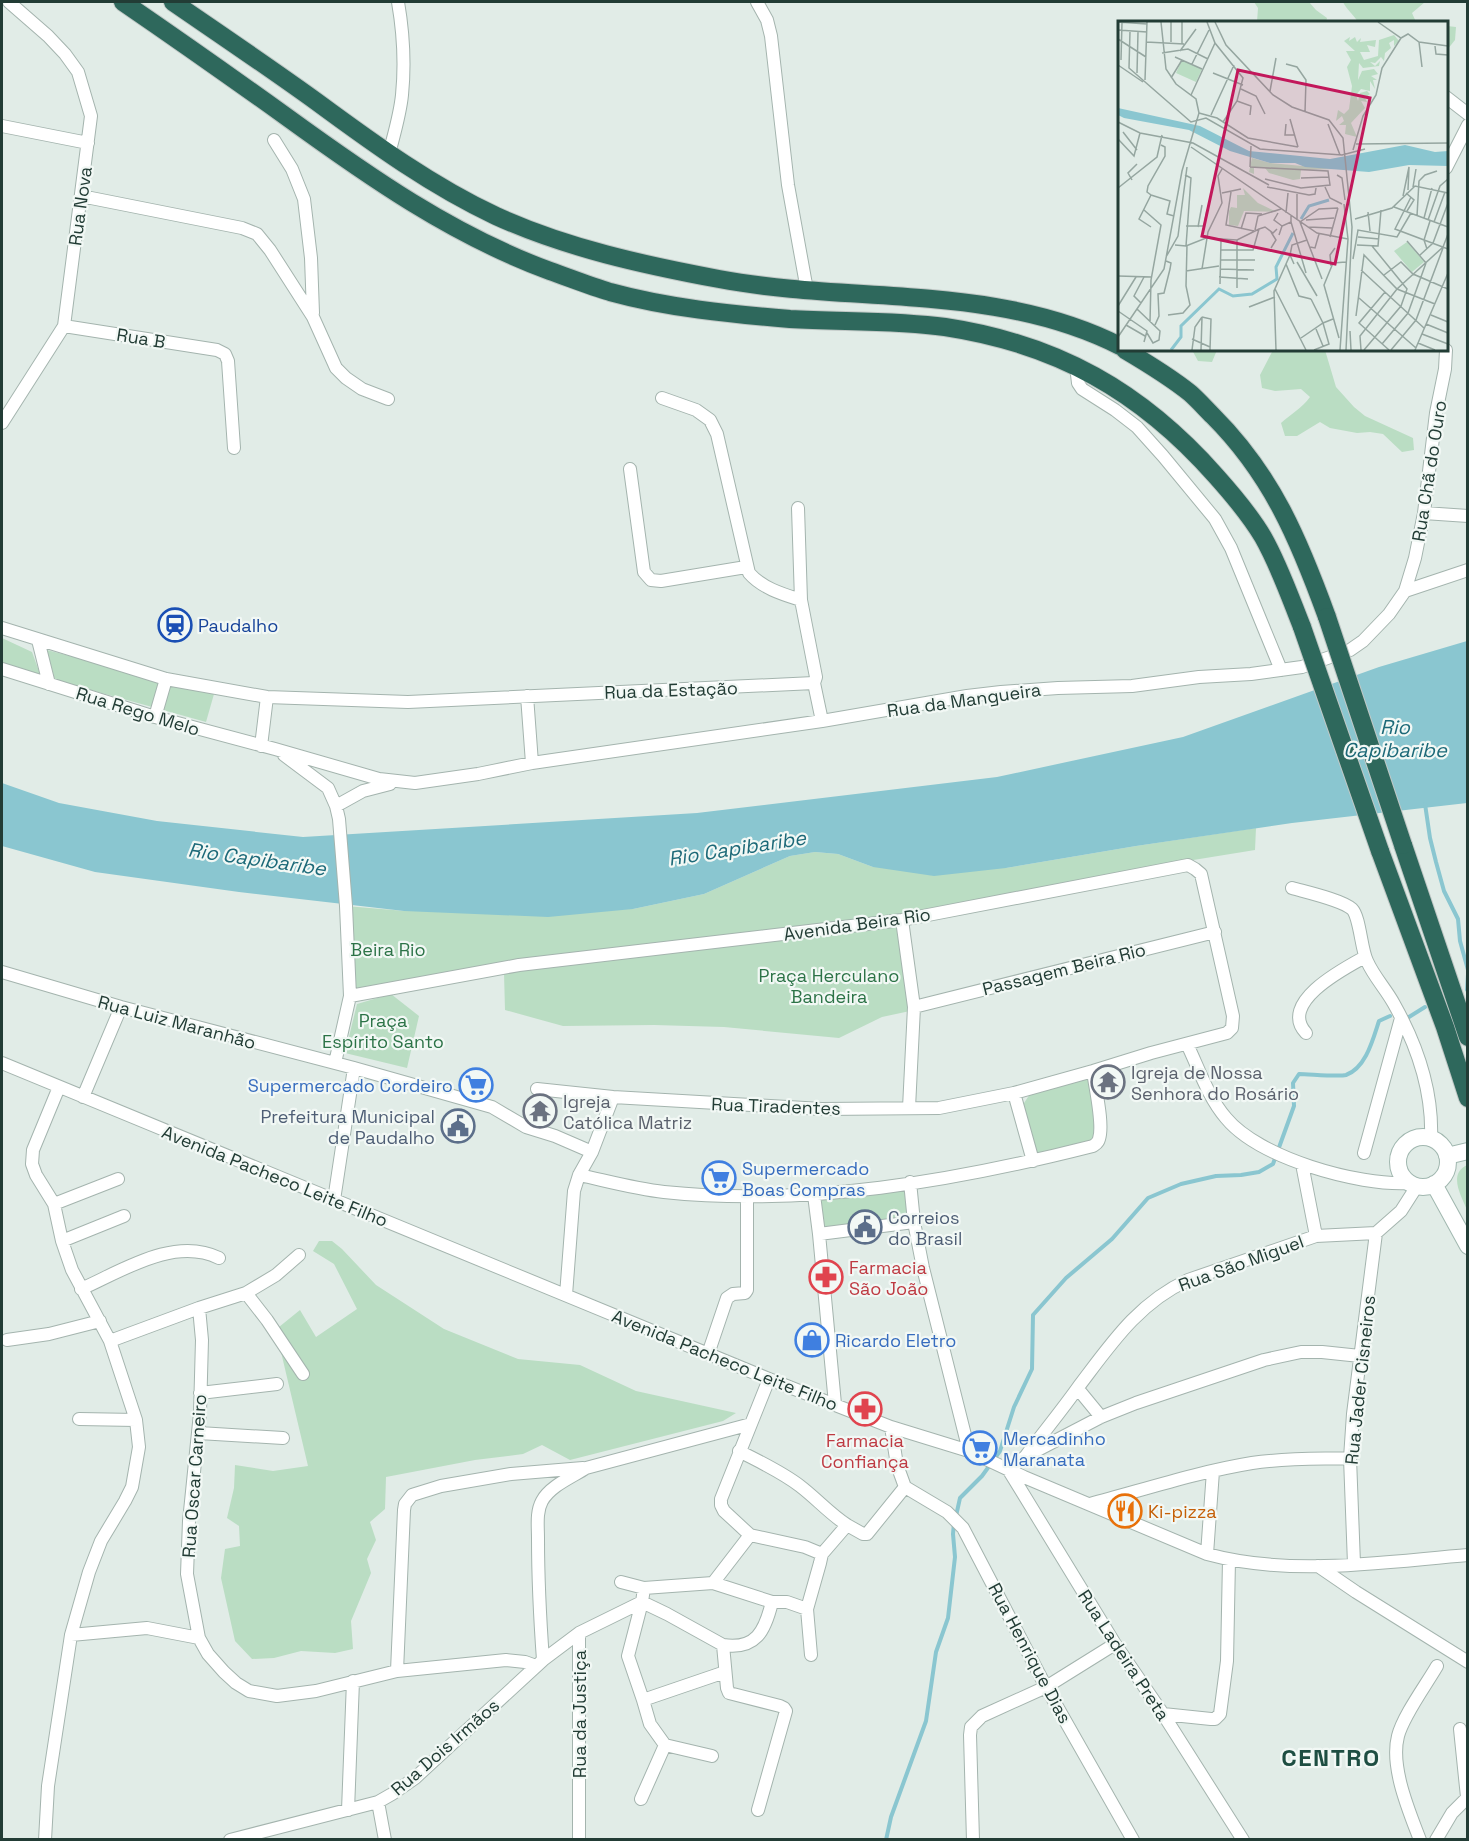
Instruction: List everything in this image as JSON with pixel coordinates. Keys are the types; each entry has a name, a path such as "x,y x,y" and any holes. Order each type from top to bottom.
{"highway":[{"path":"123,2 393,191 470,237 510,256 610,292 717,313 942,327 997,338 1076,366 1132,399 1166,425 1194,451 1229,490 1263,537 1279,571 1302,627 1380,851 1441,1016 1467,1098"},
{"path":"173,2 389,154 496,216 538,233 590,250 721,280 807,290 968,302 1044,317 1076,326 1118,346"},
{"path":"1127,351 1156,368 1191,394 1231,434 1268,483 1290,525 1310,569 1327,618 1467,1037"}],"main road":[{"path":"1420,1185 1441,1179 1448,1164 1444,1148 1438,1142 1423,1137 1415,1138 1402,1148 1398,1163 1399,1170 1403,1178 1420,1185 1459,1227 1467,1246"},
{"path":"1447,1156 1467,1151"}],"street":[{"name":"Rua Nova","path":"2,423 64,326 91,116 78,72 48,36 9,2"},
{"path":"389,154 399,112 403,81 398,2"},
{"path":"757,2 767,20 773,51 788,185 807,290"},
{"path":"1448,99 1467,114"},
{"path":"1448,164 1467,125"},
{"path":"2,126 88,143"},
{"path":"274,140 292,169 304,199 311,258 313,317"},
{"path":"81,196 253,231 270,250 313,317 336,368 362,389 388,399"},
{"name":"Rua B","path":"64,326 217,350 225,354 228,361 234,448"},
{"name":"Rua Chã do Ouro","path":"1405,591 1415,558 1424,513 1446,351"},
{"path":"1076,366 1078,382 1082,389 1115,410 1137,428 1183,479 1222,530 1264,625 1281,670"},
{"path":"662,398 696,410 710,420 717,434 749,573 759,583 801,600"},
{"path":"630,469 644,572 651,580 661,581 746,567"},
{"path":"798,508 801,600 822,721"},
{"path":"1424,513 1467,516"},
{"path":"1405,591 1467,570"},
{"name":"Rua da Mangueira","path":"399,782 432,782 532,763 822,721 1001,692 1132,686 1302,667 1350,650 1389,614 1405,591"},
{"name":"Rua da Estação","path":"2,628 166,679 267,697 408,702 814,683"},
{"path":"38,640 50,684"},
{"name":"Rua Rego Melo","path":"2,669 155,717 379,779 399,782"},
{"path":"155,717 166,679"},
{"path":"527,696 532,763"},
{"path":"261,746 267,697"},
{"path":"275,749 328,788 339,819 350,996 335,1063"},
{"path":"336,806 363,791 399,782"},
{"name":"Avenida Beira Rio","path":"350,996 519,965 902,920 1188,865 1201,874 1233,1016 1230,1030"},
{"path":"1292,888 1332,900 1353,910 1365,957 1401,1018 1420,1062 1431,1109 1431,1139"},
{"path":"902,920 914,1007 909,1108"},
{"name":"Passagem Beira Rio","path":"914,1007 1215,932"},
{"path":"1306,1033 1298,1019 1305,1001 1332,976 1365,957"},
{"name":"Rua Luiz Maranhão","path":"2,972 121,1007 492,1107 526,1127 555,1136 592,1152"},
{"path":"82,1096 121,1007"},
{"path":"1364,1153 1401,1018"},
{"name":"Rua Tiradentes","path":"537,1089 613,1097 822,1109 939,1108 1014,1093 1135,1057 1227,1033 1230,1030"},
{"path":"1187,1044 1207,1088 1226,1118 1248,1138 1267,1150 1302,1164 1374,1182 1420,1185"},
{"name":"Avenida Pacheco Leite Filho","path":"2,1063 769,1379 891,1427 969,1451 1207,1554 1229,1560 1318,1566 1467,1555"},
{"path":"333,1200 354,1068"},
{"path":"579,1175 663,1192 747,1197 814,1195 910,1182 1033,1161 1094,1146 1098,1143 1100,1124 1093,1071"},
{"path":"45,1839 48,1786 71,1635 89,1572 101,1541 132,1487 139,1447 136,1420 110,1341 81,1289 62,1241 54,1204 33,1170 31,1160 33,1150 59,1087"},
{"path":"1014,1093 1033,1161"},
{"path":"566,1295 574,1191 613,1097"},
{"path":"1302,1164 1316,1236"},
{"path":"54,1204 118,1179"},
{"path":"910,1182 914,1222 931,1302 969,1451"},
{"path":"1376,1233 1401,1211 1420,1185"},
{"path":"814,1195 835,1404"},
{"path":"708,1354 728,1297 733,1294 743,1294 747,1290 747,1197"},
{"path":"62,1241 124,1216"},
{"path":"819,1234 914,1222"},
{"name":"Rua São Miguel","path":"997,1464 1025,1457 1111,1344 1150,1302 1169,1288 1316,1236 1376,1233"},
{"name":"Rua Jader Cisneiros","path":"1354,1564 1350,1458 1353,1414 1376,1233"},
{"path":"81,1289 160,1255 196,1251 209,1253 219,1258"},
{"path":"110,1341 246,1293 276,1275 299,1255"},
{"path":"246,1293 303,1374"},
{"name":"Rua Oscar Carneiro","path":"199,1308 202,1340 199,1433 189,1521 188,1574 199,1638 208,1654 224,1672 249,1691 277,1696 316,1691 397,1671 506,1660 540,1663"},
{"path":"6,1340 49,1334 100,1321"},
{"path":"1025,1457 1101,1416 1264,1360 1289,1354 1322,1352 1360,1356"},
{"path":"769,1379 739,1451 721,1502 722,1508 750,1535 805,1547 822,1554"},
{"path":"200,1393 277,1384"},
{"path":"1078,1389 1101,1416"},
{"path":"79,1419 136,1420"},
{"path":"397,1671 404,1510 409,1498 421,1491 441,1486 499,1476 586,1468 751,1424"},
{"path":"739,1451 790,1479 830,1513 847,1525 867,1534 905,1487 897,1465 891,1427"},
{"path":"199,1433 283,1438"},
{"path":"1090,1504 1213,1471 1252,1463 1350,1458"},
{"name":"Rua Ladeira Preta","path":"997,1464 1243,1839"},
{"path":"540,1663 539,1508 545,1496 552,1490 586,1468"},
{"path":"1207,1554 1213,1471"},
{"name":"Rua Henrique Dias","path":"905,1487 947,1512 963,1528 1046,1687 1133,1839"},
{"path":"811,1655 807,1609 822,1554 847,1525"},
{"path":"713,1583 750,1535"},
{"path":"1163,1714 1211,1719 1215,1719 1220,1714 1227,1661 1229,1560"},
{"path":"1318,1566 1467,1662"},
{"path":"621,1582 644,1588 713,1583 772,1602 787,1602 807,1609"},
{"path":"644,1588 628,1656 650,1724 665,1745 712,1756"},
{"path":"642,1602 723,1645 743,1645 752,1642 758,1636 768,1617 772,1602"},
{"path":"579,1633 642,1602"},
{"path":"71,1635 147,1628 199,1638"},
{"name":"Rua da Justiça","path":"540,1663 579,1633"},
{"name":"Rua da Justiça","path":"579,1633 579,1839"},
{"path":"973,1839 971,1727 982,1716 1046,1687 1115,1644"},
{"path":"723,1645 729,1693 785,1709 786,1714 758,1810"},
{"name":"Rua Dois Irmãos","path":"230,1839 378,1802 415,1778 540,1663"},
{"path":"1420,1839 1404,1793 1397,1747 1403,1723 1437,1666"},
{"path":"643,1700 725,1672"},
{"path":"348,1810 352,1681"},
{"path":"1436,1839 1452,1813 1467,1797 1460,1729"},
{"path":"641,1799 665,1745"},
{"path":"378,1802 385,1839"}],"green space":[{"path":"1254,2 1309,2 1327,18 1326,21 1257,21 1258,8"},
{"path":"1343,2 1425,2 1412,13 1416,21 1357,21"},
{"path":"1448,26 1456,27 1455,40 1448,49"},
{"path":"1193,351 1217,351 1212,362 1198,361"},
{"path":"1325,351 1336,387 1365,416 1413,438 1414,450 1402,452 1383,434 1357,433 1330,428 1320,422 1297,436 1285,436 1281,423 1310,397 1301,389 1275,391 1262,388 1260,375 1272,352"},
{"path":"2,638 32,652 40,674 35,676 2,668"},
{"path":"47,650 214,694 206,722 55,680"},
{"name":"Beira Rio","path":"1256,828 1255,850 1181,862 902,920 484,970 350,996 346,906 405,911 633,909 704,894 790,856 815,852 838,854 873,867 1006,868"},
{"name":"Praça Herculano Bandeira","path":"896,925 910,1011 882,1017 839,1038 724,1027 563,1026 505,1010 504,973"},
{"name":"Praça Espírito Santo","path":"391,994 419,1016 407,1068 345,1053 357,1004"},
{"path":"1085,1077 1091,1084 1095,1138 1091,1142 1036,1154 1022,1106 1030,1094"},
{"path":"1467,1165 1467,1210 1459,1192 1457,1179 1461,1169"},
{"path":"910,1182 914,1222 819,1234 814,1195"},
{"path":"319,1241 332,1241 376,1285 444,1329 518,1359 580,1365 636,1391 736,1413 723,1421 570,1460 542,1445 523,1454 475,1460 386,1477 385,1509 370,1522 376,1540 367,1559 371,1573 351,1621 353,1649 335,1653 301,1651 274,1658 252,1659 235,1641 221,1578 225,1549 240,1546 239,1526 227,1518 234,1488 235,1465 273,1471 308,1466 281,1352 279,1327 300,1310 316,1337 357,1309 334,1264 313,1251"}],"water":[{"name":"Rio Capibaribe","path":"1467,641 1467,803 1292,823 1006,868 934,876 873,867 838,854 815,852 790,856 704,894 633,909 548,917 404,911 239,892 95,872 2,846 2,783 59,803 157,821 303,837 697,813 997,777 1183,737 1379,667"}],"waterway":[{"path":"1425,804 1436,862 1444,891 1458,919 1460,941 1468,970"},
{"path":"1467,990 1468,974"},
{"path":"1409,1017 1425,1007"},
{"path":"956,1516 960,1498 982,1476 1000,1451 1014,1407 1032,1369 1033,1315 1066,1278 1112,1239 1148,1198 1181,1184 1216,1176 1259,1172 1273,1164 1294,1106 1293,1083 1299,1074 1342,1076 1353,1071 1364,1060 1379,1021 1390,1016"},
{"path":"886,1840 891,1817 926,1721 936,1652 948,1618 955,1557 954,1523"}],"place":[{"name":"Paudalho","path":"175,625"},
{"name":"Igreja de Nossa Senhora do Rosário","path":"1108,1082"},
{"name":"Supermercado Cordeiro","path":"476,1085"},
{"name":"Igreja Católica Matriz","path":"540,1111"},
{"name":"Prefeitura Municipal de Paudalho","path":"458,1126"},
{"name":"Supermercado Boas Compras","path":"719,1178"},
{"name":"Correios do Brasil","path":"865,1227"},
{"name":"Farmacia São João","path":"826,1277"},
{"name":"Ricardo Eletro","path":"812,1340"},
{"name":"Farmacia Confiança","path":"865,1409"},
{"name":"Mercadinho Maranata","path":"980,1448"},
{"name":"Ki-pizza","path":"1125,1511"}],"district":[{"name":"CENTRO","path":"1331,1757"}]}
